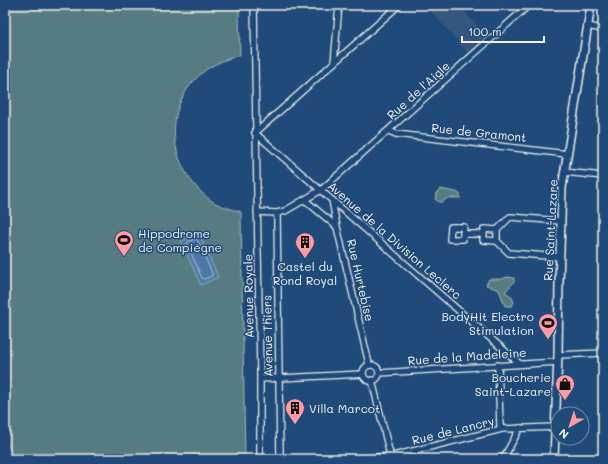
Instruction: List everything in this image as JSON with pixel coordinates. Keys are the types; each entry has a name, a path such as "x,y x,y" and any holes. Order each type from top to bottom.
{"main road":[{"name":"Rue Saint-Lazare","path":"557,406 562,188 591,5"},
{"name":"Rue Saint-Lazare","path":"554,459 555,446"}],"street":[{"name":"Avenue Royale","path":"254,5 260,459"},
{"path":"334,63 339,5"},
{"path":"255,133 399,5"},
{"name":"Rue de l'Aigle","path":"277,213 285,211 321,190 529,5"},
{"path":"587,26 603,29"},
{"name":"Rue de Gramont","path":"388,131 396,134 567,154"},
{"name":"Avenue de la Division Leclerc","path":"255,133 520,364"},
{"path":"564,172 603,176"},
{"path":"305,200 337,227"},
{"name":"Rue Hurtebise","path":"332,200 337,227 370,364"},
{"path":"257,212 277,213"},
{"name":"Avenue Thiers","path":"277,213 280,459"},
{"path":"497,241 497,230 510,217 560,221"},
{"path":"497,230 484,229 484,240 497,241 509,253 560,257"},
{"path":"463,234 484,234"},
{"name":"Rue de la Madeleine","path":"379,373 520,364 603,353"},
{"path":"370,364 376,367 379,373 377,378 367,380 363,374 363,369 370,364"},
{"path":"498,365 500,426 502,429"},
{"path":"260,379 363,374"},
{"path":"372,380 391,458"},
{"name":"Rue de Lancry","path":"355,459 391,458 502,429 550,427"},
{"path":"503,459 520,428"}],"shaded area":[{"path":"425,5 458,5 487,37 468,53"}],"green space":[{"name":"Hippodrome de Compiègne","path":"5,5 239,5 240,55 211,67 202,73 188,88 179,105 175,123 175,141 180,159 188,176 200,191 215,203 241,212 245,459 16,459 5,441"},
{"path":"440,189 456,192 460,194 460,198 448,198 442,202 439,202 435,199 437,192"},
{"path":"507,277 514,278 514,282 505,292 511,296 514,302 512,306 505,306 499,290 486,285 489,279 502,279"}],"water":[{"path":"199,234 218,277 201,285 181,241"}],"place":[{"name":"Hippodrome de Compiègne","path":"124,257"},
{"name":"Castel du Rond Royal","path":"305,259"},
{"name":"BodyHit Electro Stimulation","path":"548,340"},
{"name":"Boucherie Saint-Lazare","path":"565,401"},
{"name":"Villa Marcot","path":"295,425"}]}
